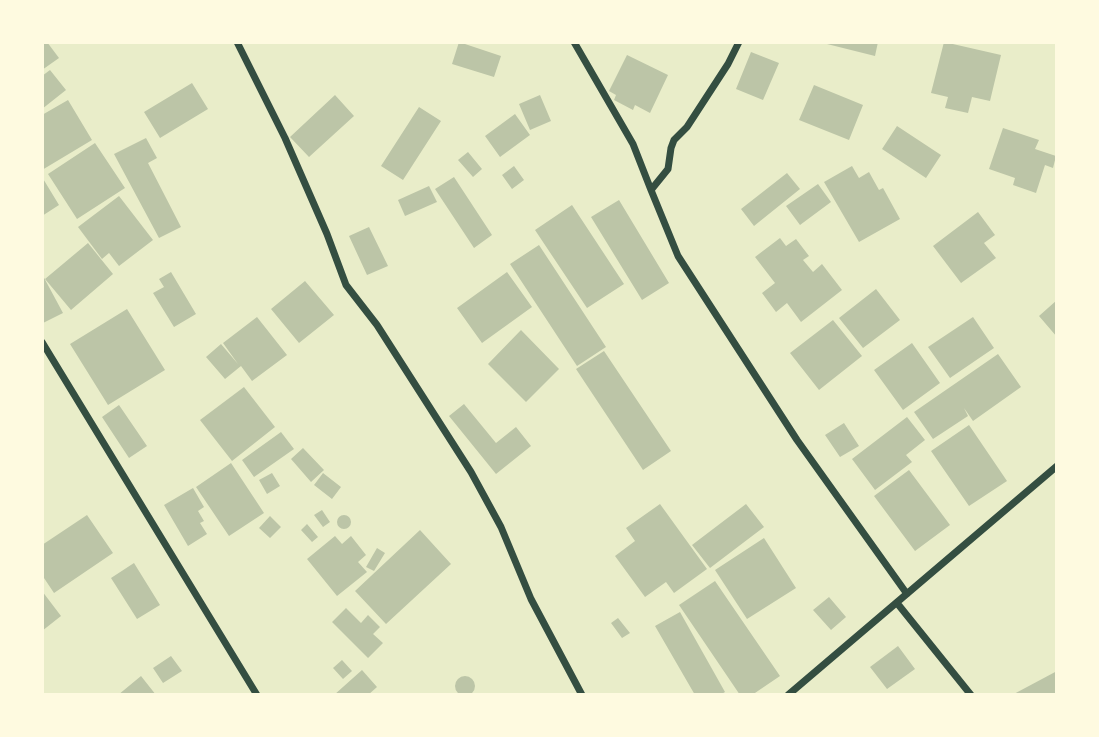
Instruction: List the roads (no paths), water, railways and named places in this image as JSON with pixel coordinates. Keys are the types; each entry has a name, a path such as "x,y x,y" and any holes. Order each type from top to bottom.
{"street":[{"path":"237,42 285,138 346,285 384,335 471,472 501,527 531,599 582,695"},
{"path":"574,42 633,144 677,256 797,440 907,594"},
{"path":"652,190 668,169 674,140 687,127 721,75 738,42"},
{"path":"42,342 257,695"},
{"path":"788,695 1057,466"},
{"path":"897,603 971,695"}]}
